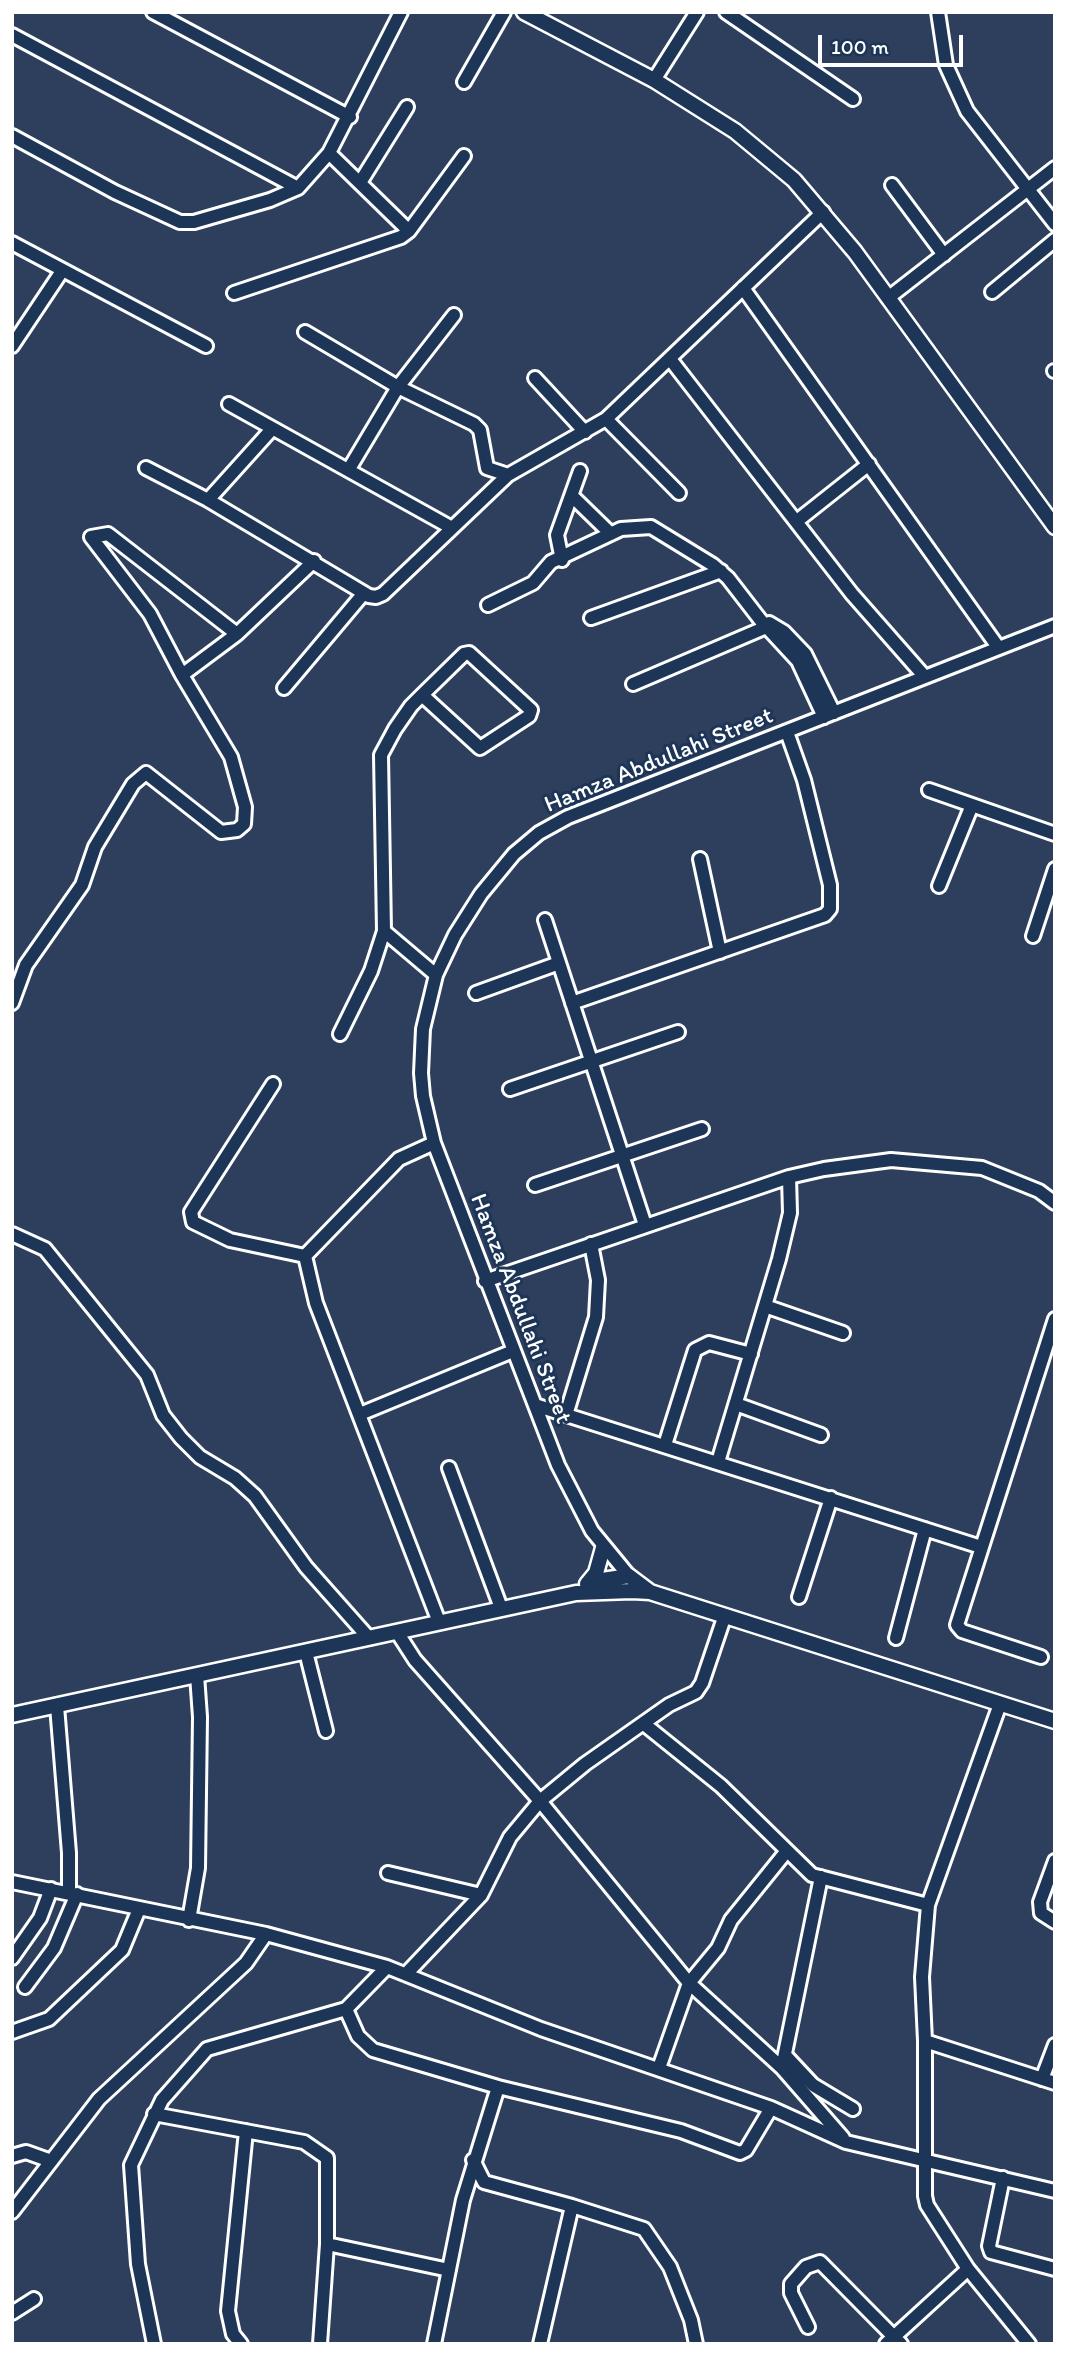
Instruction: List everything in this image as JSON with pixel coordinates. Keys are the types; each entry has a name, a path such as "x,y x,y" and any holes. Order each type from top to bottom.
{"main road":[{"path":"524,12 654,79 753,145 794,180 823,212 1055,527"},
{"path":"576,1592 589,1582 602,1560 603,1548"},
{"path":"589,1582 629,1576 650,1592"},
{"path":"617,1591 629,1576"},
{"path":"12,1715 576,1592 617,1591 650,1592 724,1618 1055,1721"}],"street":[{"path":"153,12 350,117"},
{"path":"12,136 115,192 180,222 213,217 270,200 298,188 329,153 350,117 401,12"},
{"path":"464,82 504,12"},
{"path":"654,79 697,12"},
{"path":"726,12 853,99"},
{"path":"938,12 941,44 954,87 984,135 1055,224"},
{"path":"12,36 298,188"},
{"path":"361,181 407,107"},
{"path":"329,153 361,181 409,231"},
{"path":"234,293 391,243 409,231 464,156"},
{"path":"888,299 1055,169"},
{"path":"892,185 944,255"},
{"path":"146,468 208,500 376,597 383,594 509,475 606,419 823,212"},
{"path":"992,292 1055,240"},
{"path":"12,243 206,346"},
{"path":"12,346 62,271"},
{"path":"743,288 998,648"},
{"path":"349,469 398,387 454,316"},
{"path":"305,332 398,387 474,424 480,430 486,468 509,475"},
{"path":"670,359 852,594 925,677"},
{"path":"535,378 585,432"},
{"path":"229,404 452,528"},
{"path":"606,419 679,493"},
{"path":"208,500 272,429"},
{"path":"797,521 869,464"},
{"path":"562,560 557,535 580,471"},
{"path":"572,496 611,534"},
{"path":"488,605 533,583 551,562 562,560 611,534 632,527 651,527 721,571 798,661 829,715"},
{"path":"12,1003 26,965 82,885 95,847 133,784 146,772 222,832 237,830 244,824 245,807 231,757 182,675 150,614 91,537 108,534 237,634"},
{"path":"182,675 237,634 314,561"},
{"path":"590,618 721,571"},
{"path":"284,688 365,593"},
{"path":"633,684 768,624"},
{"name":"Hamza Abdullahi Street","path":"629,1576 603,1548 558,1465 434,1143 423,1096 421,1073 423,1029 436,975 455,935 481,894 514,854 539,833 568,817 1055,626"},
{"path":"340,1034 371,971 384,931 381,755 395,729 422,695 469,653 531,710 529,716 480,748 422,695"},
{"path":"572,1003 825,915 830,909 827,872 804,780 787,732"},
{"path":"929,790 1055,834"},
{"path":"939,886 972,805"},
{"path":"700,859 720,952"},
{"path":"1033,936 1055,869"},
{"path":"545,920 645,1225"},
{"path":"384,931 436,975"},
{"path":"476,993 559,963"},
{"path":"510,1089 678,1032"},
{"path":"272,1084 191,1212 193,1222 230,1240 305,1256"},
{"path":"535,1185 702,1129"},
{"path":"305,1256 399,1159 434,1143"},
{"path":"485,1281 789,1177 891,1160 982,1168 1039,1191 1055,1203"},
{"path":"718,1462 790,1213 789,1177"},
{"path":"12,1234 45,1249 147,1375 163,1415 181,1438 200,1457 236,1478 255,1496 306,1567 369,1638"},
{"path":"566,1415 596,1318 598,1280 591,1244"},
{"path":"305,1256 316,1303 439,1622"},
{"path":"765,1306 844,1333"},
{"path":"1041,1657 958,1629 981,1548 1055,1319"},
{"path":"665,1445 695,1350 709,1343 751,1354"},
{"path":"360,1413 513,1351"},
{"path":"736,1404 821,1435"},
{"path":"535,1405 981,1548"},
{"path":"449,1468 501,1608"},
{"path":"799,1597 831,1499"},
{"path":"896,1638 925,1529"},
{"path":"406,1974 481,1895 510,1837 540,1801 585,1764 668,1705 696,1692 702,1683 724,1618"},
{"path":"397,1632 415,1660 540,1801 690,1983 782,2068 846,2142"},
{"path":"306,1652 326,1731"},
{"path":"190,1920 198,1868 200,1717 197,1675"},
{"path":"1000,1704 928,1905 922,1977 926,2205 968,2269 1029,2344"},
{"path":"25,1986 54,1948 73,1893 57,1706"},
{"path":"644,1724 721,1786 812,1875 928,1905"},
{"path":"659,2068 690,1983 718,1948 731,1920 786,1852"},
{"path":"1055,1861 1040,1902 1041,1913 1055,1922"},
{"path":"388,1873 481,1895"},
{"path":"782,2068 821,1877"},
{"path":"12,1882 266,1934 387,1967 541,2029 771,2108 846,2142 879,2152 925,2158 1055,2191"},
{"path":"12,1958 40,1918 51,1889"},
{"path":"12,2032 49,2020 122,1950 139,1909"},
{"path":"12,2212 99,2099 246,1963 266,1934"},
{"path":"153,2344 138,2264 131,2165 162,2100 207,2049 345,2009 387,1967"},
{"path":"345,2009 358,2036 373,2050 498,2087 622,2114 681,2131 740,2153 746,2150 771,2108"},
{"path":"925,2042 1048,2081 1055,2045"},
{"path":"785,2055 813,2085 853,2109"},
{"path":"436,2343 463,2200 473,2160 498,2087"},
{"path":"154,2114 304,2142 327,2158 327,2244 320,2344"},
{"path":"241,2344 233,2334 228,2311 246,2131"},
{"path":"12,2156 26,2151 51,2161"},
{"path":"473,2160 484,2182 644,2229 670,2267 691,2320 696,2344"},
{"path":"1003,2178 989,2246 991,2252 1055,2269"},
{"path":"463,2200 484,2182"},
{"path":"540,2344 572,2206"},
{"path":"327,2244 449,2270"},
{"path":"808,2327 791,2293 791,2284 806,2267 820,2262 893,2341 968,2269"},
{"path":"12,2313 34,2299"}]}
